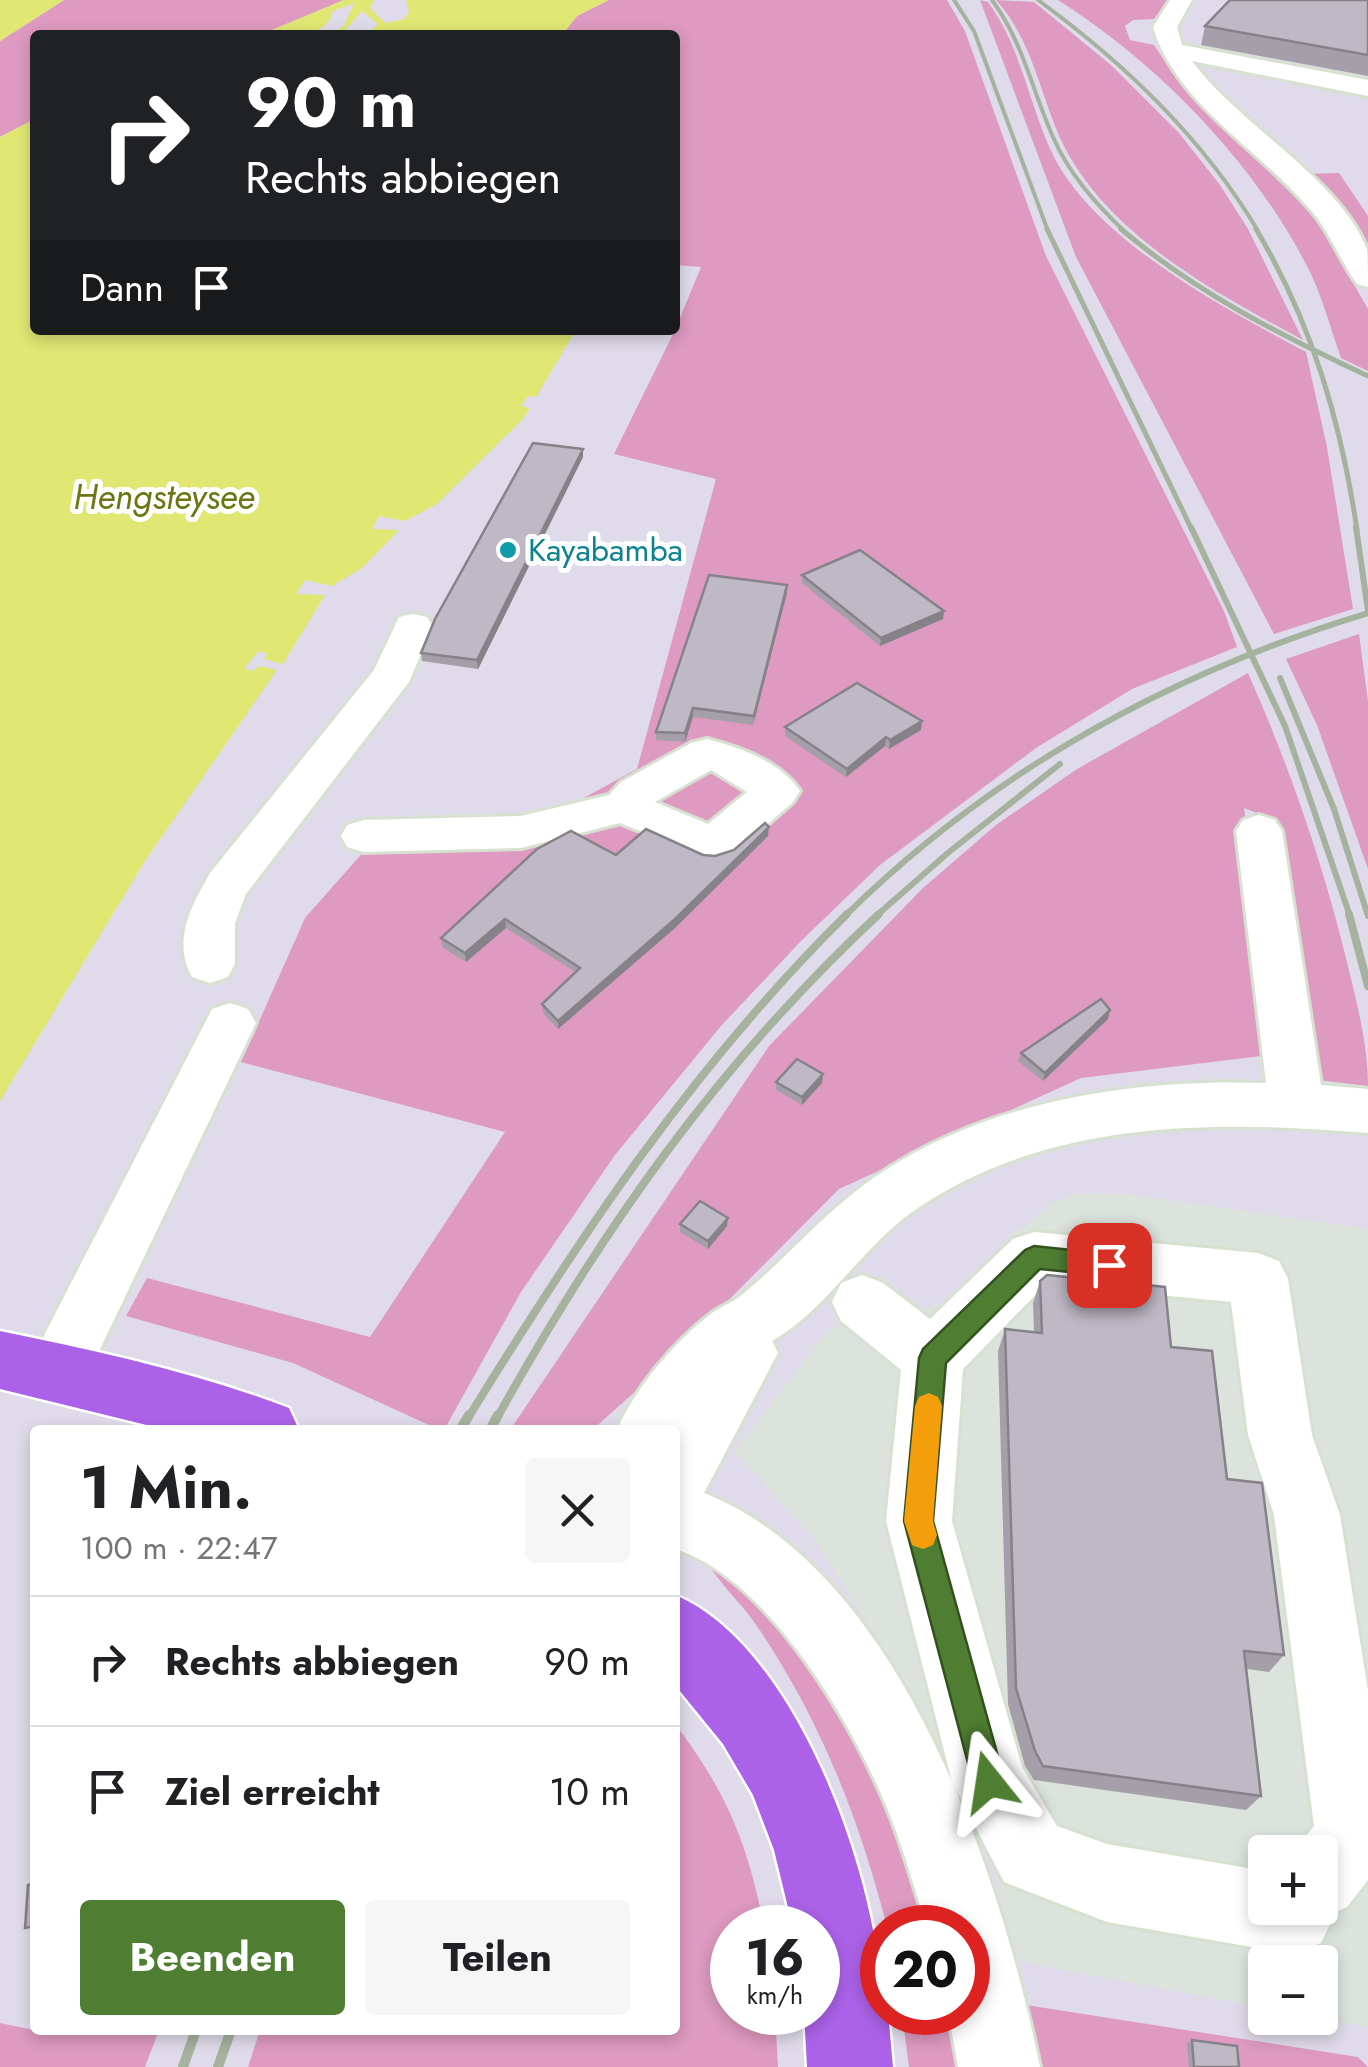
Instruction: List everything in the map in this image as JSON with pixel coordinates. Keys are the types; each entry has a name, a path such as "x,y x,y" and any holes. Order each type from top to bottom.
{"main road":[{"path":"29,1366 133,1390 248,1425"},
{"path":"680,1637 718,1675 761,1732 792,1795 818,1868 837,1952 850,2067"}],"street":[{"path":"1181,0 1165,26 1170,50 1318,199 1339,226 1368,278"},
{"path":"1170,50 1200,29"},
{"path":"1170,50 1368,88"},
{"path":"1222,106 1251,106"},
{"path":"210,964 205,938 211,912 227,885 394,672 413,626"},
{"path":"364,836 521,832 624,808"},
{"path":"1259,831 1296,1103"},
{"path":"29,1366 230,1023"},
{"path":"653,1425 732,1334 764,1315 854,1224 896,1192 953,1160 1063,1123 1178,1104 1296,1103 1368,1110"},
{"path":"1248,1907 1108,1883 1031,1855 989,1782 919,1521 933,1358 1034,1258 1258,1279 1280,1435 1307,1515 1353,1837 1338,1857"},
{"path":"862,1302 933,1358"},
{"path":"680,1473 764,1315"},
{"path":"680,1519 711,1528 759,1559 801,1601 856,1681 914,1783 958,1905"},
{"path":"990,2020 999,2067"}],"shaded area":[{"path":"64,0 344,0 272,30 30,30 30,122 0,137 0,41"},
{"path":"609,0 947,0 965,31 1046,256 1224,611 1237,647 1132,689 1036,748 880,865 801,941 721,1026 615,1155 521,1292 447,1425 429,1425 293,1363 126,1316 147,1278 370,1337 505,1132 241,1062 305,918 366,849 521,832 637,769 716,479 614,454 673,335 680,335 680,318 701,267 680,265 680,30 566,30 577,16"},
{"path":"980,0 988,2 1009,38 1054,157 1100,217 1202,294 1306,352 1327,447 1353,609 1274,634 1076,257"},
{"path":"996,0 1034,2 1111,65 1179,133 1248,229 1303,340 1165,257 1104,203 1060,138 1026,48"},
{"path":"1058,0 1169,0 1154,19 1133,20 1125,26 1130,40 1154,45 1173,73 1296,193 1319,223 1368,309 1368,371 1341,358 1310,272 1288,232 1233,155 1132,54"},
{"path":"1339,173 1368,216 1368,257 1358,239 1302,174"},
{"path":"1359,634 1368,701 1368,869 1317,725 1286,659"},
{"path":"1248,673 1291,778 1326,885 1361,1022 1368,1086 1310,1079 1264,816 1244,808 1252,862 1261,1056 1081,1078 839,1189 655,1374 598,1425 513,1425 769,1046 923,888 996,825 1077,769"},
{"path":"1079,1193 1127,1194 1368,1229 1368,2027 1338,2021 1338,1945 1248,1945 1248,2005 1016,1961 990,1853 910,1690 814,1539 734,1451 828,1330 844,1323 884,1276 894,1296 923,1309 967,1294 1000,1260 1009,1234 1027,1225 1051,1203"},
{"path":"715,1563 804,1623 943,1905 881,1905 837,1774 803,1702 761,1632 709,1565"},
{"path":"680,1731 709,1773 733,1820 759,1905 710,1905 710,2035 776,2035 778,2067 248,2067 258,2035 680,2035"},
{"path":"1026,2005 1358,2057 1368,2067 1023,2067"},
{"path":"0,2023 30,2029 30,2035 157,2035 145,2067 0,2067"},
{"path":"905,2035 982,2035 990,2067 909,2067"}],"water":[{"path":"0,0 64,0 0,41"},
{"path":"344,0 374,0 370,8 385,23 405,19 409,11 406,0 609,0 577,16 566,30 371,30 378,24 362,11 345,30 336,30 344,26 354,3 333,11 329,21 317,30 272,30"},
{"name":"Hengsteysee","path":"30,122 30,335 573,335 536,397 528,396 521,406 530,408 523,419 437,504 405,521 379,516 372,529 399,530 362,568 332,586 305,580 296,594 325,595 283,664 264,659 267,654 259,651 244,668 277,670 145,861 0,1101 0,137"}],"building":[{"path":"1230,0 1368,0 1368,55 1205,26"},
{"name":"Kayabamba","path":"533,443 583,449 477,660 421,653 435,619"},
{"path":"860,550 944,611 881,638 802,575"},
{"path":"709,575 787,585 754,716 693,708 685,733 656,732"},
{"path":"857,683 922,721 890,740 886,737 847,769 785,727"},
{"path":"765,823 769,827 675,919 558,1021 542,1004 580,968 505,919 465,953 441,938 537,849 571,831 616,855 646,829 703,855 715,856 734,850"},
{"path":"1101,999 1110,1010 1045,1073 1021,1053"},
{"path":"797,1059 823,1074 802,1097 776,1082"},
{"path":"700,1201 728,1218 708,1241 680,1224"},
{"path":"1047,1275 1165,1287 1171,1347 1212,1351 1227,1479 1262,1483 1284,1655 1244,1651 1261,1796 1043,1766 1035,1751 1016,1688 1005,1329 1042,1333 1040,1281"},
{"path":"28,1885 30,1927 25,1928"},
{"path":"1192,2040 1237,2046 1239,2067 1194,2067"}],"railway":[{"path":"954,0 974,31 1048,231"},
{"path":"992,0 1019,49 1059,151 1084,188 1124,231"},
{"path":"1038,0 1101,50 1160,105 1213,165 1258,231"},
{"path":"1047,229 1192,530"},
{"path":"1121,229 1178,273 1312,349"},
{"path":"1256,229 1293,300 1312,349"},
{"path":"1312,349 1368,376"},
{"path":"1312,349 1333,412 1357,530"},
{"path":"1191,527 1251,654"},
{"path":"1356,527 1368,611"},
{"path":"1251,654 1368,613"},
{"path":"846,915 961,816 1023,772 1155,697 1251,654"},
{"path":"1251,654 1285,726 1350,916"},
{"path":"1280,678 1334,809 1368,916"},
{"path":"876,916 1060,764"},
{"path":"497,1418 579,1280 668,1150 767,1029 879,914"},
{"path":"1349,914 1368,986"},
{"path":"468,1418 553,1283 642,1154 739,1031 846,915"},
{"path":"463,1425 469,1415"},
{"path":"493,1425 498,1415"},
{"path":"183,2067 194,2035"},
{"path":"218,2067 229,2035"}],"slow traffic":[{"path":"923,1535 919,1521 929,1406"}],"place":[{"name":"Kayabamba","path":"508,550"}],"route":[{"path":"989,1782 919,1521 933,1358 1034,1258 1109,1265"}]}
